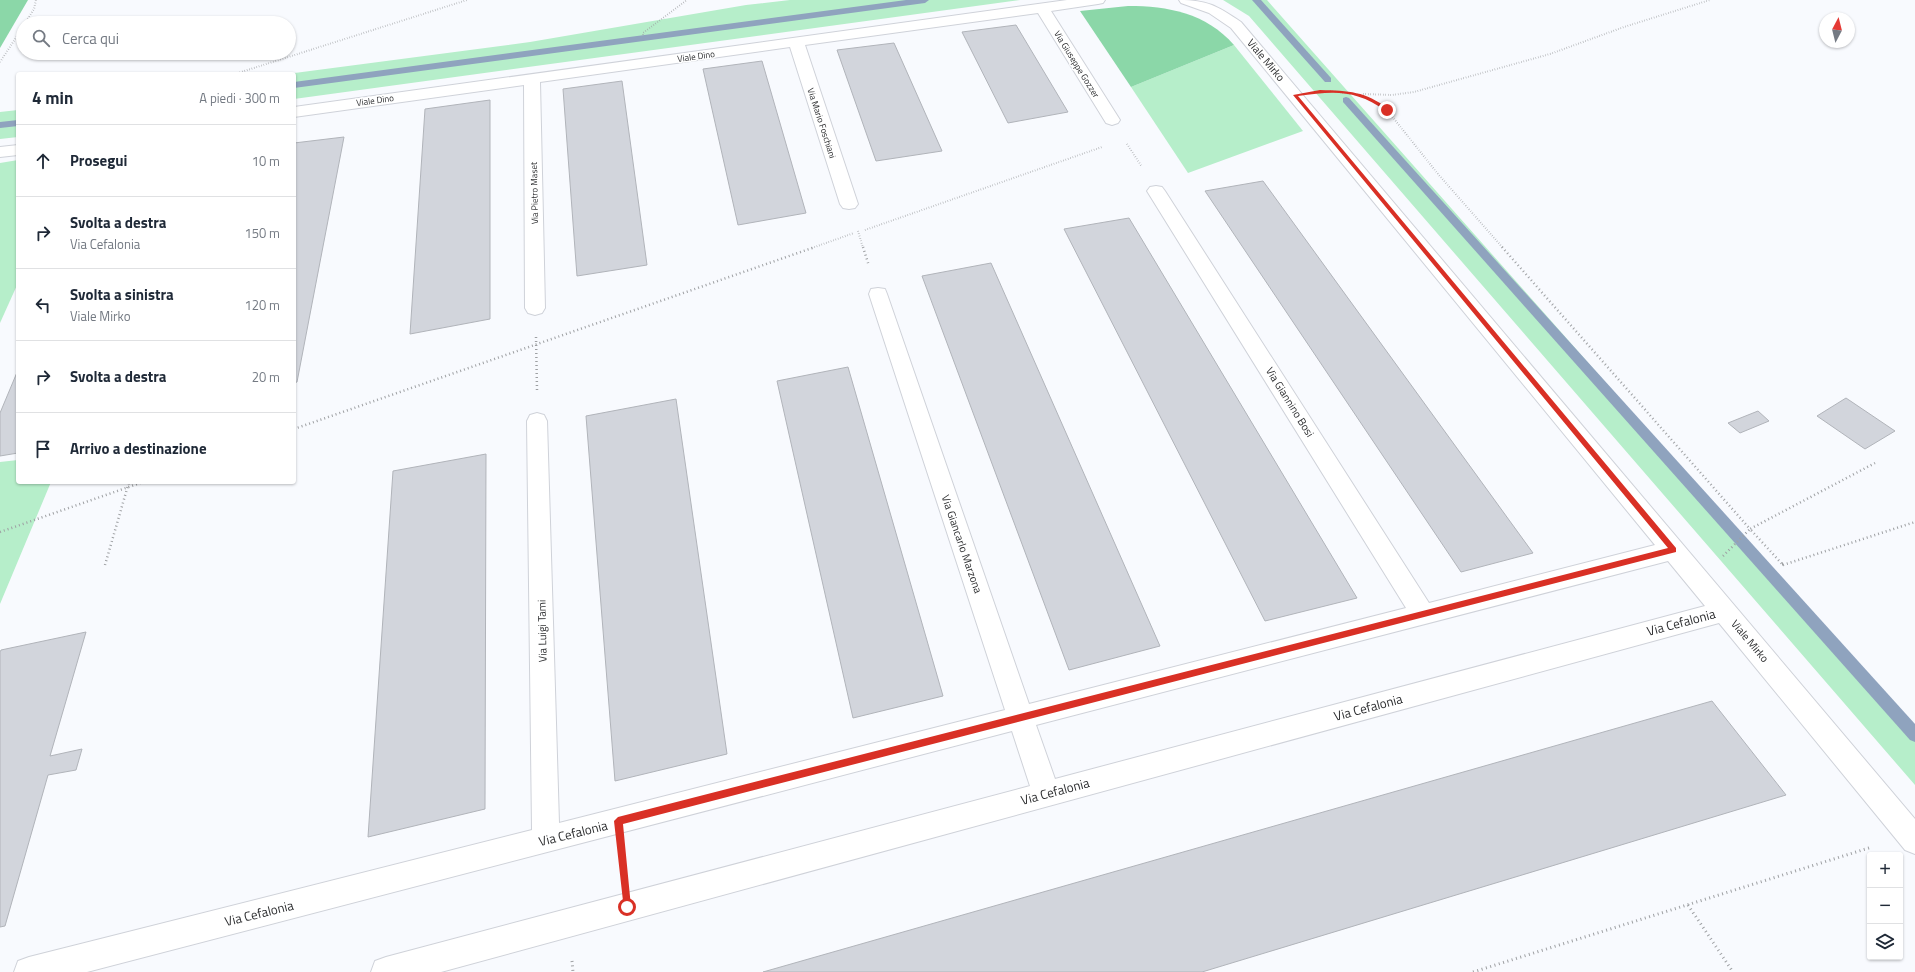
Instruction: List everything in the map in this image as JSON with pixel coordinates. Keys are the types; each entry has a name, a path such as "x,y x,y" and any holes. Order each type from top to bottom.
{"street":[{"name":"Viale Dino","path":"296,112 1098,0"},
{"name":"Viale Mirko","path":"1186,0 1214,10 1236,25 1913,837"},
{"name":"Via Giuseppe Gozzer","path":"1042,8 1112,120"},
{"name":"Via Mario Foschiani","path":"796,42 849,204"},
{"name":"Via Pietro Maset","path":"532,78 535,308"},
{"path":"0,152 16,150"},
{"name":"Via Giannino Bosi","path":"1156,191 1424,614"},
{"name":"Via Giancarlo Marzona","path":"878,294 1046,793"},
{"name":"Via Luigi Tami","path":"537,421 546,840"},
{"name":"Via Cefalonia","path":"29,972 1674,550"},
{"name":"Via Cefalonia","path":"386,972 1724,611"}],"path":[{"path":"29,16 34,8 36,0"},
{"path":"296,55 468,0"},
{"path":"643,33 687,0"},
{"path":"1295,95 1332,91 1392,95 1414,92 1550,54 1624,27 1710,0"},
{"path":"0,62 16,38"},
{"path":"241,72 279,60"},
{"path":"1360,94 1379,103 1387,110 1438,174 1783,565 1870,538 1915,522"},
{"path":"1112,120 1156,191"},
{"path":"296,428 1124,139"},
{"path":"849,204 878,294"},
{"path":"535,308 537,421"},
{"path":"1738,542 1750,529 1875,463"},
{"path":"105,565 129,484"},
{"path":"0,532 137,484"},
{"path":"618,821 627,907"},
{"path":"1473,972 1913,837"},
{"path":"1688,905 1733,972"}],"green space":[{"path":"0,0 28,0 19,16 16,16 16,21 0,48"},
{"path":"790,0 1020,0 296,99 296,73 530,42 746,5"},
{"path":"1223,0 1267,0 1915,732 1915,785 1249,16"},
{"path":"1128,6 1158,8 1186,14 1211,25 1234,45 1131,87 1080,11"},
{"path":"1234,45 1303,131 1188,173 1131,87"},
{"path":"16,110 16,137 0,139 0,112"},
{"path":"16,160 16,287 0,323 0,163"},
{"path":"16,460 16,484 50,484 0,604 0,462"}],"building":[{"path":"1016,25 1068,112 1008,123 962,32"},
{"path":"894,43 942,151 876,161 837,50"},
{"path":"762,61 806,213 738,225 703,69"},
{"path":"622,81 647,265 577,276 563,89"},
{"path":"490,100 490,319 410,334 425,109"},
{"path":"344,137 296,382 296,143"},
{"path":"1263,181 1533,553 1461,572 1205,191"},
{"path":"1129,218 1357,598 1265,621 1064,229"},
{"path":"991,263 1160,646 1069,670 922,276"},
{"path":"848,367 943,696 853,718 777,381"},
{"path":"16,375 16,453 0,456 0,413"},
{"path":"1846,398 1895,431 1865,449 1817,416"},
{"path":"676,399 727,754 615,781 586,416"},
{"path":"1758,411 1769,421 1740,433 1728,423"},
{"path":"486,454 485,809 368,837 393,471"},
{"path":"86,632 50,756 82,749 76,770 48,775 5,926 0,927 0,652 1,650"},
{"path":"1712,701 1786,795 1202,972 763,972"}],"waterway":[{"path":"296,85 925,0"},
{"path":"1256,0 1328,80"},
{"path":"1346,100 1915,735"},
{"path":"0,125 16,123"}],"route":[{"path":"627,907 618,821 1674,550 1295,95 1332,91 1360,94 1379,103 1387,110"}]}
